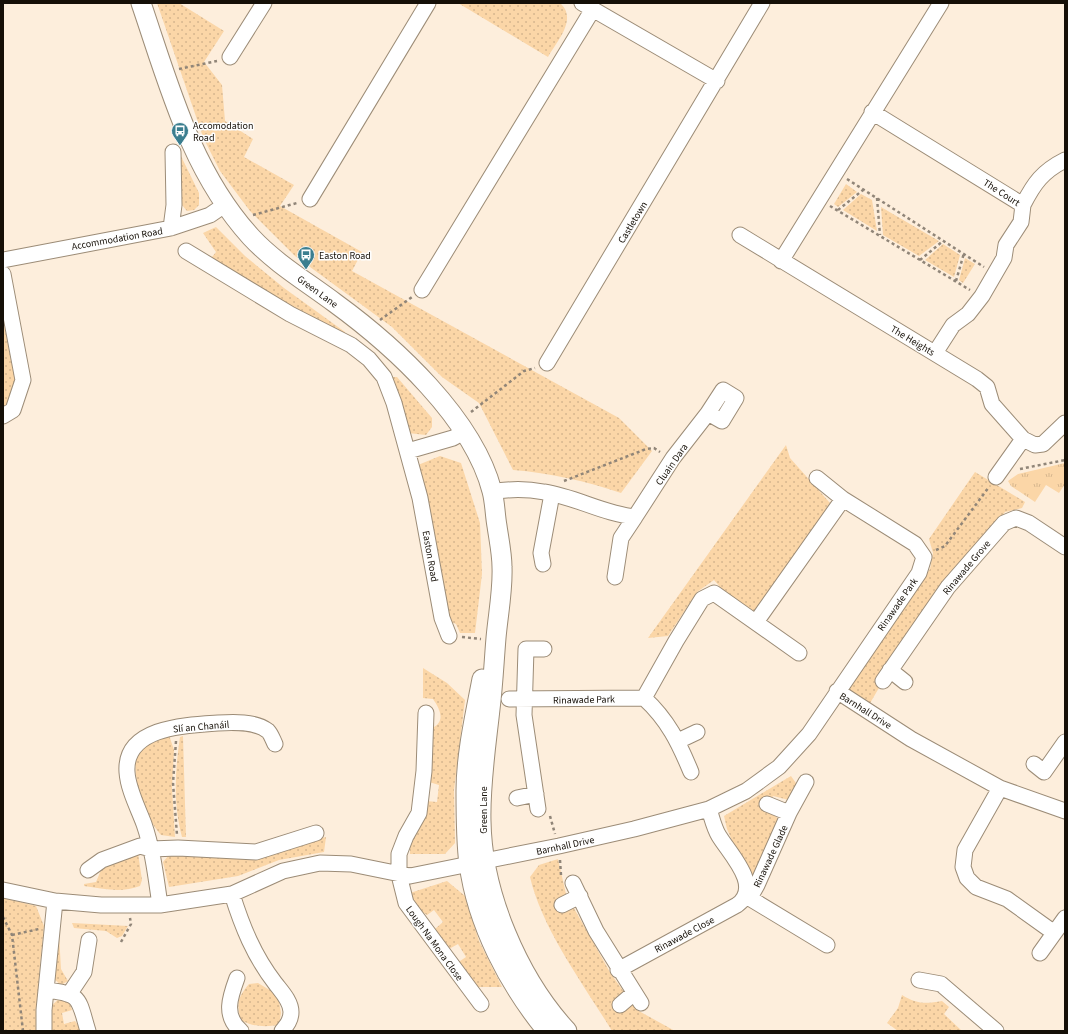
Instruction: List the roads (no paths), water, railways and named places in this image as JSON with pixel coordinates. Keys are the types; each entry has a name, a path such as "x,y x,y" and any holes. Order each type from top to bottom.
{"street":[{"name":"Green Lane","path":"141,3 179,117 198,161 226,204 251,236 268,253 384,342 466,423 482,463 492,492 502,568 491,705 484,757 478,863"},
{"path":"230,57 264,3"},
{"path":"310,200 428,3"},
{"name":"Castletown","path":"547,364 717,81 762,3"},
{"path":"781,261 941,3"},
{"path":"422,290 588,6 717,81"},
{"name":"The Court","path":"872,112 1023,205 1020,222 1006,245 1004,258 982,296 968,314 953,325 935,353"},
{"path":"171,228 174,205 174,152"},
{"path":"1023,205 1040,177 1051,167 1065,160"},
{"name":"Accommodation Road","path":"3,260 171,228 210,215 226,204"},
{"name":"The Heights","path":"740,235 977,379 986,387 992,404 1023,439"},
{"name":"Easton Road","path":"186,251 290,314 351,345 362,352 384,377 408,451 420,498 442,618 449,636"},
{"path":"3,274 23,380 13,410 3,416"},
{"name":"Cluain Dara","path":"615,577 621,538 675,456 708,413"},
{"path":"408,451 453,438 466,423"},
{"path":"996,478 1023,439 1035,445 1043,444 1065,423"},
{"path":"756,622 843,499 817,478"},
{"path":"492,492 505,490 548,493 618,516 636,517"},
{"path":"543,564 541,553 548,493"},
{"name":"Rinawade Park","path":"837,692 919,573 924,557 914,544 843,499"},
{"name":"Rinawade Grove","path":"905,682 887,676 948,587 1004,523 1016,518 1028,522 1065,547"},
{"name":"Green Lane","path":"502,568 469,755 466,790 478,863 516,957 535,990 567,1031"},
{"path":"691,772 678,741 654,708 644,698 676,641 702,599 714,593 799,654"},
{"path":"538,809 524,715 524,700 526,649 544,649"},
{"name":"Barnhall Drive","path":"3,890 55,901 101,906 160,905 232,894 283,871 320,863 350,864 410,876 634,830 709,810 746,791 779,767 809,734 837,692 911,739 1000,788 1065,811"},
{"name":"Rinawade Park","path":"509,699 644,698"},
{"name":"Lough Na Mona Close","path":"426,713 424,771 419,812 406,836 399,854 399,875 406,903 481,1004"},
{"name":"Slí an Chanáil","path":"160,905 151,848 127,772 129,754 136,744 153,734 174,727 220,723 256,724 269,732 275,744"},
{"path":"678,741 697,732"},
{"path":"1045,772 1065,742"},
{"name":"Rinawade Glade","path":"746,896 753,892 757,885 789,813 806,782"},
{"path":"1000,788 965,850 963,867 967,878 976,887 1007,899 1053,932"},
{"path":"517,798 536,794"},
{"name":"Rinawade Glade","path":"767,804 789,813"},
{"path":"709,810 718,834 746,878 748,886 746,896 828,945"},
{"path":"88,870 102,860 140,846 151,848 256,852 316,833"},
{"path":"478,863 480,881 508,974 535,1016 547,1031"},
{"path":"562,905 577,889 596,931 618,970 638,998 620,1005"},
{"path":"232,894 242,925 256,954 268,974 287,999 291,1012 288,1024 282,1031"},
{"name":"Rinawade Close","path":"618,970 737,906 746,896"},
{"path":"44,1031 46,990 55,901"},
{"path":"1040,952 1053,932 1065,918"},
{"path":"70,993 84,972 89,940"},
{"path":"237,978 230,999 229,1011 232,1021 241,1031"},
{"path":"919,980 941,984 996,1031"},
{"path":"46,990 70,993 76,998 81,1008 88,1031"}],"place":[{"name":"Accomodation Road","path":"180,146"},
{"name":"Easton Road","path":"306,270"}]}
